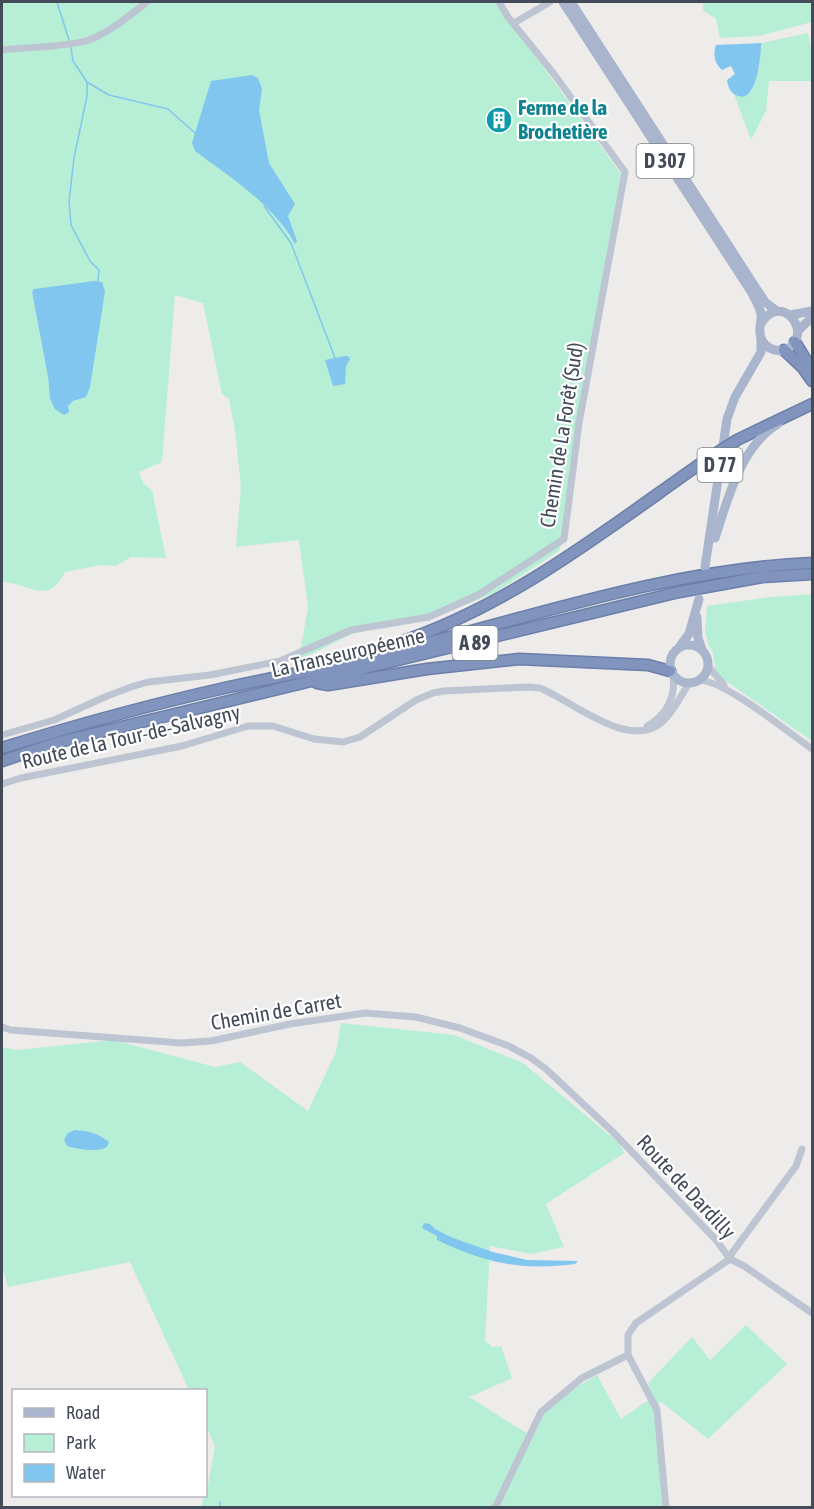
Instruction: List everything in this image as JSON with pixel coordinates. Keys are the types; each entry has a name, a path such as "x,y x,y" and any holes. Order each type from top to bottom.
{"highway":[{"path":"795,342 813,370"},
{"path":"780,350 803,368 813,381"},
{"path":"353,662 369,652 439,628 527,584 706,459 737,440 810,407"},
{"name":"La Transeuropéenne","path":"2,748 228,687 353,662 523,617 692,576 764,566 813,563"},
{"name":"La Transeuropéenne","path":"2,761 59,742 720,583 762,577 813,574"},
{"path":"310,682 328,685 427,669 519,659 648,665 672,673"}],"main road":[{"name":"D 307","path":"563,2 752,293 761,313 762,322"},
{"name":"D 307","path":"571,2 765,302 777,311"},
{"path":"813,311 790,315 777,311 768,315 759,330 761,339 766,345 780,350 795,342 799,330 813,317"},
{"path":"790,315 796,321 799,330"},
{"name":"D 77","path":"705,567 728,419 735,397 761,352 761,339"},
{"name":"D 77","path":"747,376 761,361 780,350"},
{"path":"708,557 724,508 749,453 771,429 810,407"},
{"path":"698,603 698,638 706,655 708,666 704,676 693,682 683,683 672,673 669,665 672,654 680,646 686,639 698,603"},
{"path":"680,646 692,645 703,651"}],"street":[{"path":"2,50 68,44 90,39 147,2"},
{"path":"499,2 514,23 550,2"},
{"name":"Chemin de La Forêt (Sud)","path":"2,735 54,720 107,696 148,682 210,675 280,661 351,630 429,617 478,595 564,539 579,423 625,172 514,23"},
{"path":"708,666 730,691"},
{"path":"639,730 658,718 668,707 674,687 672,673"},
{"path":"639,730 655,727 662,722 693,682 710,681 730,691 813,749"},
{"name":"Route de la Tour-de-Salvagny","path":"2,784 21,778 182,746 248,726 273,726 314,739 343,742 369,732 416,700 444,691 540,688 609,725 625,730 639,730"},
{"name":"Chemin de Carret","path":"2,1027 11,1030 181,1043 237,1037 333,1016 365,1013 390,1014 416,1017 486,1037 531,1058 546,1069"},
{"name":"Route de Dardilly","path":"546,1069 612,1131 716,1240 730,1259 813,1313"},
{"path":"666,1508 657,1410 628,1355 628,1335 636,1323 730,1259 795,1166 802,1149"},
{"path":"495,1508 541,1412 582,1378 628,1355"}],"green space":[{"path":"2,2 496,2 621,174 575,430 559,551 494,593 431,617 352,634 304,658 298,664 308,607 299,540 236,547 241,487 229,399 222,394 203,303 175,295 162,462 139,472 143,483 152,490 166,558 131,557 116,566 101,565 65,572 58,583 44,591 2,582","holes":["32,292 105,292 86,397 73,401 68,406 50,399"]},
{"path":"703,2 812,2 812,22 759,36 720,38 716,19 703,10"},
{"path":"808,33 812,55 812,81 769,81 766,111 751,140 734,94 740,97 752,91 759,67 761,43"},
{"path":"812,594 812,741 723,679 715,668 713,653 705,630 707,606"},
{"path":"341,1023 454,1035 523,1063 620,1144 624,1153 546,1204 564,1247 532,1254 490,1246 485,1341 493,1347 501,1346 512,1378 469,1397 533,1437 544,1413 577,1387 597,1375 621,1419 653,1397 648,1383 692,1337 710,1360 746,1325 787,1364 708,1439 660,1401 656,1414 662,1507 201,1507 204,1497 207,1497 215,1446 207,1428 207,1389 189,1389 130,1262 8,1287 2,1265 2,1047 17,1050 114,1040 215,1067 240,1062 308,1111 336,1052"}],"water":[{"path":"761,43 759,67 754,86 744,96 735,95 730,90 727,80 735,74 731,66 722,70 717,64 714,55 716,45"},
{"path":"252,75 258,78 262,89 259,110 269,163 295,204 288,216 297,241 295,244 264,204 195,151 192,143 211,81"},
{"path":"94,281 102,282 105,292 90,387 86,397 73,401 68,406 69,412 64,415 55,409 50,399 32,292 34,289"},
{"path":"345,356 350,359 346,366 345,384 333,386 325,360"},
{"path":"75,1130 101,1136 109,1142 107,1147 92,1150 67,1146 64,1140 68,1133"},
{"path":"424,1223 430,1224 453,1238 493,1252 527,1260 578,1261 575,1264 556,1266 521,1266 488,1260 437,1240 437,1236 422,1228"}],"waterway":[{"path":"57,2 69,40"},
{"path":"71,48 73,61 87,82 87,96 74,158 69,202 71,225 90,261 99,270 98,281"},
{"path":"87,82 109,95 168,109 195,133"},
{"path":"264,206 291,243 335,358"},
{"path":"220,1502 220,1508"}],"place":[{"name":"Ferme de la Brochetière","path":"499,120"}]}
